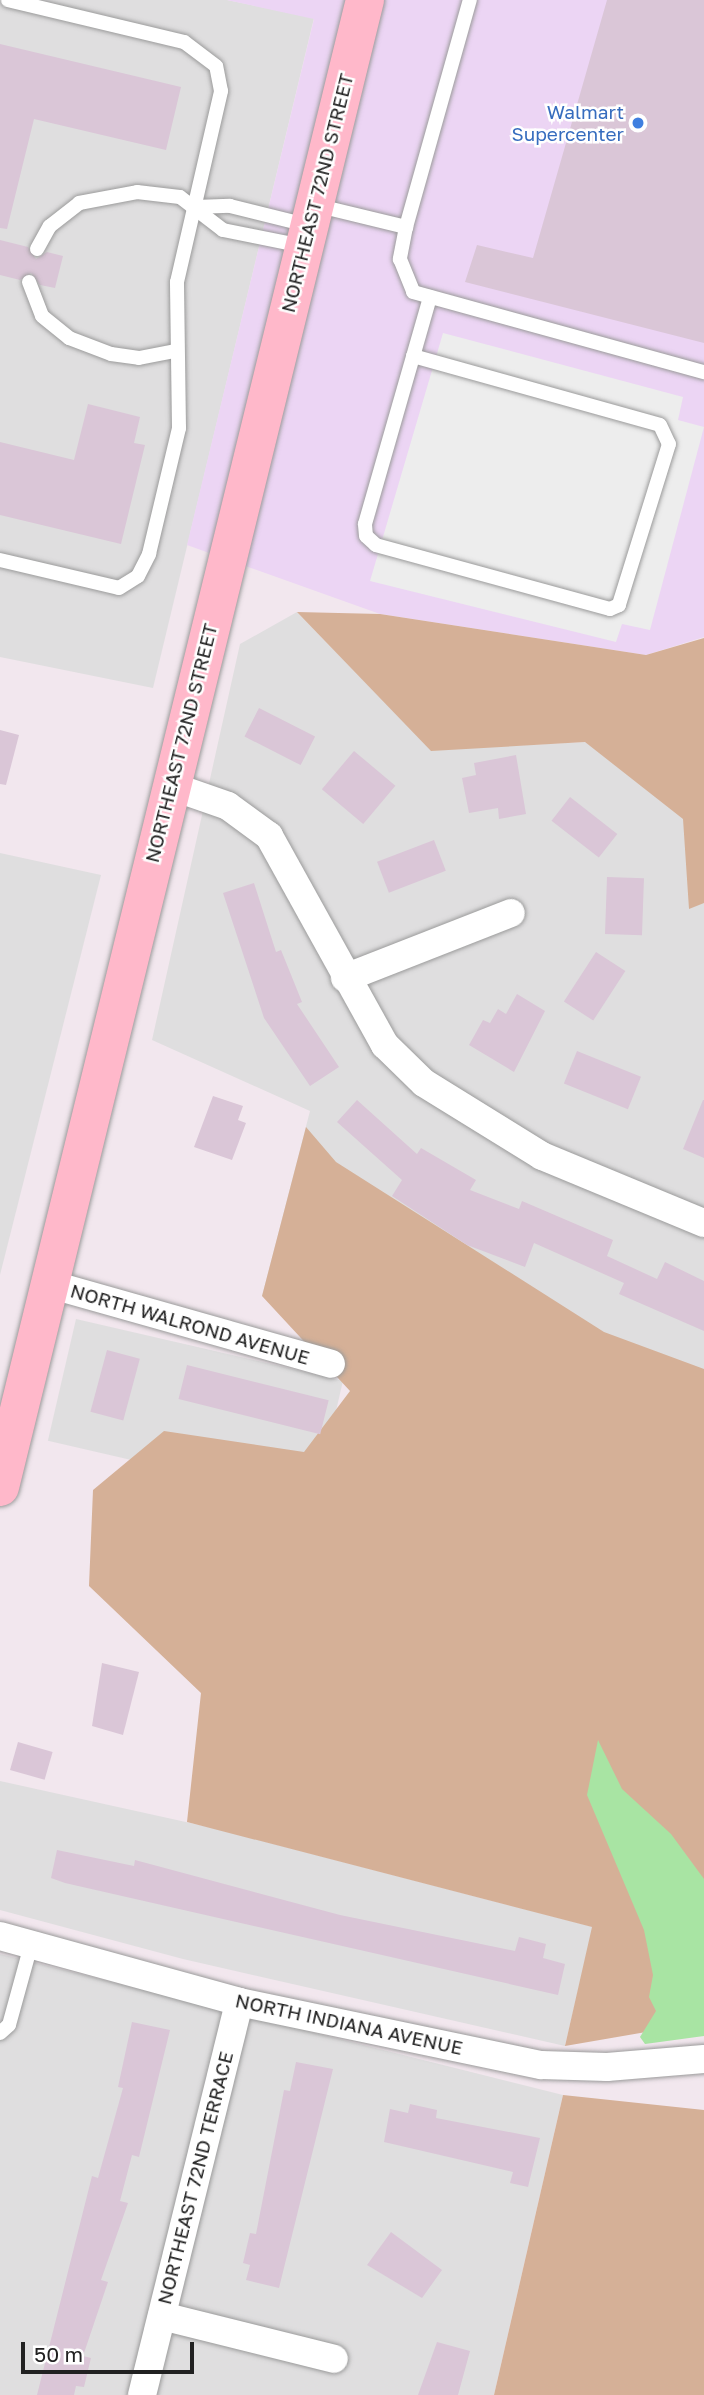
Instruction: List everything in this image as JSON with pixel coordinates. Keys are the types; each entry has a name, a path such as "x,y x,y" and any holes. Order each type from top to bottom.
{"main road":[{"name":"NORTHEAST 72ND STREET","path":"0,1487 365,0"}],"street":[{"path":"171,786 236,810 270,836 345,978 385,1045 469,1115 542,1156 704,1223"},
{"path":"345,978 511,913"},
{"name":"NORTH WALROND AVENUE","path":"49,1284 331,1364"},
{"name":"NORTH INDIANA AVENUE","path":"0,1936 239,2002 541,2065 607,2067 704,2059"},
{"name":"NORTHEAST 72ND TERRACE","path":"142,2395 239,2002"},
{"path":"162,2316 334,2359"}],"lane":[{"path":"0,560 100,586 119,588 138,576 149,554 179,428 177,282 221,91 216,66 184,42 8,0"},
{"path":"470,0 406,227 400,259 413,292 704,372"},
{"path":"37,249 50,226 79,203 137,192 180,197 223,230 308,225 406,227"},
{"path":"195,207 230,206 308,225"},
{"path":"29,282 42,316 69,338 111,354 139,358 176,351"},
{"path":"413,356 660,425 669,444 619,605 597,605 376,545 366,536 413,356 430,297"},
{"path":"0,2033 9,2025 31,1945"}],"shaded area":[{"path":"0,0 227,0 314,18 153,688 0,657"},
{"path":"227,0 704,0 704,637 646,655 380,614 187,545 314,19"},
{"path":"443,333 683,397 678,420 704,427 650,630 622,624 616,642 370,581"},
{"path":"297,612 431,750 585,742 704,775 704,1416 262,1296 310,1111 152,1040 240,644"},
{"path":"297,612 380,614 646,655 704,638 704,903 689,909 683,819 585,742 431,751"},
{"path":"0,853 101,875 0,1275"},
{"path":"306,1127 336,1162 604,1332 704,1369 704,2022 565,2046 592,1927 187,1822 201,1693 89,1586 93,1490 164,1431 304,1452 350,1391 262,1296"},
{"path":"76,1319 343,1381 315,1502 48,1441"},
{"path":"598,1740 622,1789 671,1834 704,1879 704,2036 645,2044 640,2037 656,2011 649,1997 653,1975 644,1930 587,1795"},
{"path":"0,1781 213,1828 593,1927 565,2046 183,1959 0,1910"},
{"path":"0,1954 563,2095 494,2395 0,2395"},
{"path":"563,2095 704,2110 704,2395 494,2395"}],"building":[{"name":"Walmart Supercenter","path":"607,0 704,0 704,343 465,282 477,245 533,258"},
{"path":"0,44 181,87 166,150 34,119 7,229 0,228"},
{"path":"0,240 28,247 36,259 47,252 63,256 55,288 40,285 31,273 20,280 0,275"},
{"path":"88,404 140,417 134,443 145,445 121,544 0,515 0,442 74,460"},
{"path":"259,708 315,737 301,765 244,737"},
{"path":"0,730 19,735 6,785 0,784"},
{"path":"354,751 395,786 363,824 322,789"},
{"path":"516,755 526,814 499,819 498,808 469,813 462,778 476,775 474,763"},
{"path":"570,797 617,834 599,858 552,821"},
{"path":"434,840 446,871 389,893 377,862"},
{"path":"607,877 644,878 642,935 605,934"},
{"path":"254,883 276,952 281,950 302,1002 297,1004 339,1067 310,1086 264,1018 223,893"},
{"path":"596,952 625,971 593,1021 564,1001"},
{"path":"517,994 545,1011 514,1072 469,1045 483,1020 490,1023 498,1009 506,1014"},
{"path":"577,1051 641,1077 628,1109 564,1083"},
{"path":"213,1096 243,1106 238,1120 246,1123 232,1160 194,1147"},
{"path":"357,1100 417,1154 421,1148 476,1180 470,1190 519,1209 522,1201 613,1240 607,1256 657,1279 665,1262 704,1281 704,1331 619,1294 624,1283 534,1243 525,1267 467,1245 392,1196 402,1180 337,1122"},
{"path":"704,1100 704,1158 683,1149"},
{"path":"107,1350 140,1359 123,1421 90,1412"},
{"path":"187,1365 329,1400 320,1434 179,1399"},
{"path":"102,1663 139,1672 123,1735 92,1726"},
{"path":"18,1742 53,1752 45,1780 10,1770"},
{"path":"57,1850 134,1866 135,1860 340,1915 515,1951 519,1937 546,1944 543,1958 565,1964 558,1995 65,1883 51,1878"},
{"path":"132,2022 170,2030 139,2157 132,2155 120,2201 128,2203 101,2280 108,2282 83,2356 91,2358 84,2387 76,2386 74,2395 37,2395 92,2176 98,2178 123,2088 118,2087"},
{"path":"296,2062 333,2069 279,2288 246,2280 250,2265 243,2263 250,2233 256,2234 284,2090 290,2091"},
{"path":"410,2104 437,2110 436,2118 540,2138 528,2187 510,2183 513,2172 384,2142 390,2109 408,2113"},
{"path":"391,2232 442,2270 422,2298 367,2265"},
{"path":"437,2342 470,2351 458,2395 418,2395"}],"place":[{"name":"Walmart Supercenter","path":"638,123"}]}
